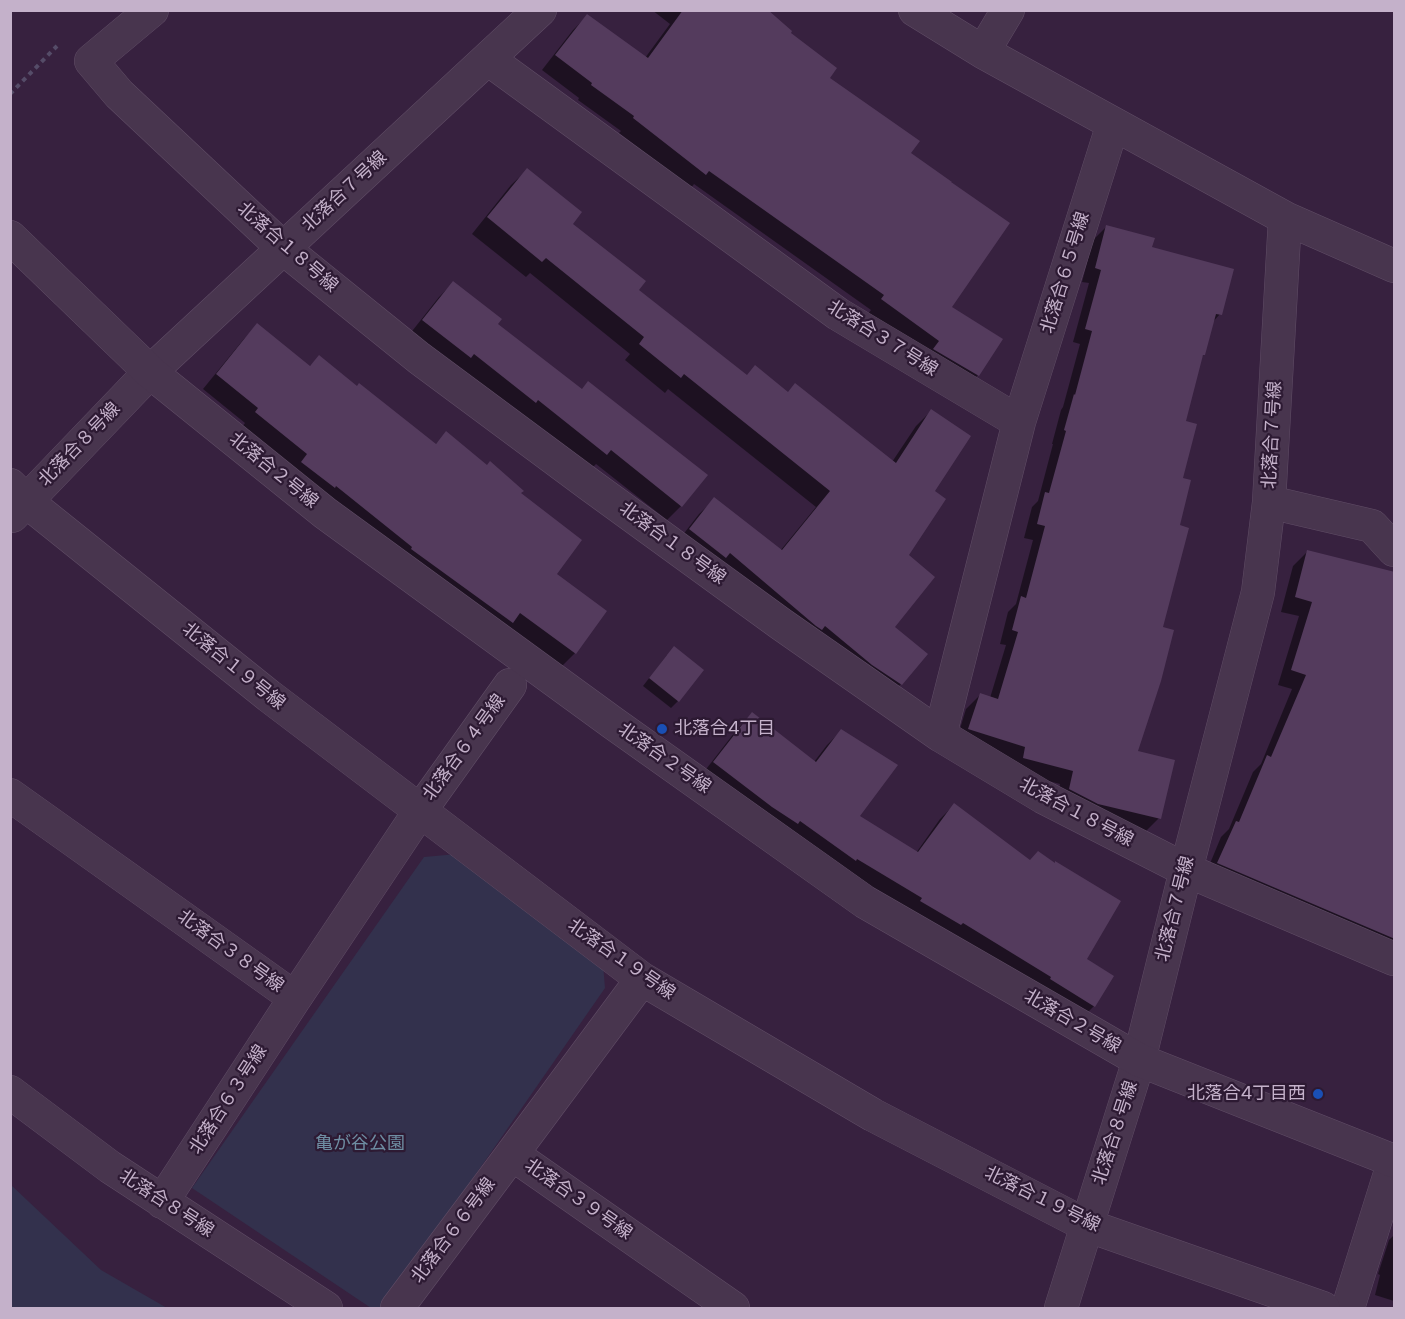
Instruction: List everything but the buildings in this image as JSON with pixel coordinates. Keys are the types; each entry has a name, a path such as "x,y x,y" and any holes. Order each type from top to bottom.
{"street":[{"name":"北落合１８号線","path":"152,10 91,61 119,94 284,249 419,358 781,624 940,735 1043,797 1186,870 1395,959"},
{"name":"北落合７号線","path":"150,372 540,10"},
{"path":"915,10 983,52 1285,218 1395,266"},
{"path":"983,52 1008,10"},
{"name":"北落合３７号線","path":"488,59 838,314 1019,422"},
{"name":"北落合６５号線","path":"1019,422 1113,124"},
{"name":"北落合７号線","path":"1138,1060 1258,592 1269,502 1285,218"},
{"name":"北落合２号線","path":"10,237 150,372 325,513 612,723 855,895 1138,1060 1394,1161"},
{"name":"北落合８号線","path":"16,501 150,372"},
{"path":"940,735 1019,422"},
{"name":"北落合１９号線","path":"16,501 268,696 642,979 873,1115 1086,1225 1323,1308"},
{"path":"1269,502 1372,526 1395,550"},
{"name":"北落合６４号線","path":"420,811 510,685"},
{"name":"北落合３８号線","path":"10,795 295,998 420,811"},
{"name":"北落合３９号線","path":"642,979 512,1154 733,1308"},
{"name":"北落合６３号線","path":"162,1202 295,998"},
{"name":"北落合８号線","path":"1060,1308 1138,1060"},
{"name":"北落合８号線","path":"10,1092 110,1167 326,1308"},
{"name":"北落合６６号線","path":"397,1308 512,1154"},
{"path":"1348,1308 1394,1161"}],"path":[{"path":"10,94 62,41"}],"green space":[{"name":"亀が谷公園","path":"457,854 603,964 605,988 383,1308 371,1308 192,1188 424,857"},
{"path":"10,1184 101,1270 167,1308 11,1308"}],"place":[{"name":"北落合4丁目","path":"662,729"},
{"name":"北落合4丁目西","path":"1318,1094"}]}
